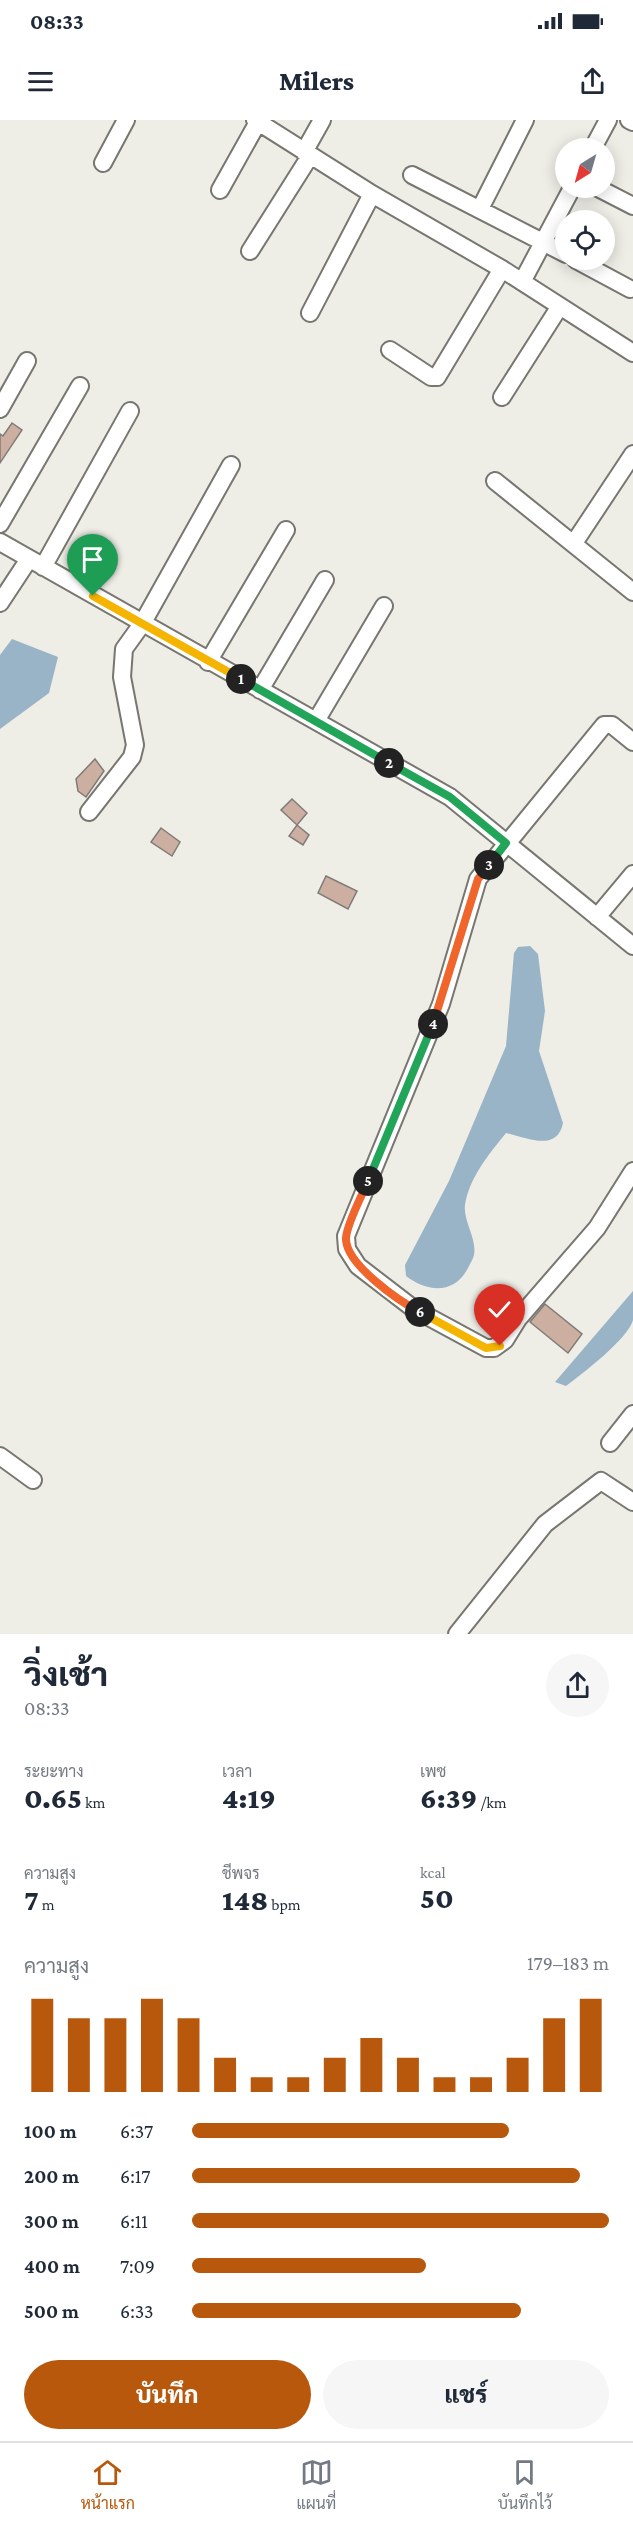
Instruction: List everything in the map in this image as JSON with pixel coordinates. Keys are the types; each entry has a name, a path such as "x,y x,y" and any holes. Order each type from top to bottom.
{"street":[{"path":"103,163 126,120"},
{"path":"250,251 307,154 322,120"},
{"path":"480,209 525,120"},
{"path":"598,138 608,120"},
{"path":"220,190 257,121 372,194 502,269 633,353"},
{"path":"412,175 555,248"},
{"path":"310,312 372,194"},
{"path":"615,197 633,206"},
{"path":"522,282 567,198"},
{"path":"390,350 431,376 437,377 502,269"},
{"path":"595,270 630,289"},
{"path":"502,397 560,306"},
{"path":"0,410 27,361"},
{"path":"0,524 80,386"},
{"path":"0,603 36,563 130,411"},
{"path":"574,543 633,454"},
{"path":"88,812 132,757 135,746 121,664 124,649 142,624 231,465"},
{"path":"495,481 633,592"},
{"path":"208,662 286,530"},
{"path":"0,543 450,797 633,946"},
{"path":"261,690 325,580"},
{"path":"316,722 384,606"},
{"path":"633,742 612,725 604,725 478,879 441,1004 346,1236 347,1249 358,1266 414,1309 486,1348 494,1348 505,1340 525,1311 597,1228 633,1171"},
{"path":"597,917 633,874"},
{"path":"610,1443 633,1414"},
{"path":"0,1455 33,1480"},
{"path":"457,1634 545,1524 601,1481 633,1502"}],"water":[{"path":"12,639 58,657 49,693 0,729 0,655"},
{"path":"530,946 538,954 545,1011 539,1051 563,1123 560,1132 554,1138 540,1141 506,1133 493,1149 471,1185 465,1205 466,1217 474,1242 474,1257 462,1277 455,1283 448,1287 431,1288 406,1276 405,1265 449,1181 506,1046 514,953 518,947"},
{"path":"633,1291 633,1320 623,1337 604,1356 566,1386 555,1382"}],"building":[{"path":"12,423 22,430 0,463 0,434 3,436"},
{"path":"95,759 104,771 86,797 78,791 76,779"},
{"path":"292,799 307,813 297,825 281,810"},
{"path":"297,825 309,835 303,845 289,836"},
{"path":"161,828 180,842 172,856 151,842"},
{"path":"326,876 357,891 348,909 318,893"},
{"path":"545,1304 582,1334 568,1353 530,1322"}],"route":[{"path":"93,596 450,797 506,843 478,879 441,1004 346,1236 347,1249 358,1266 414,1309 486,1348 500,1346"}]}
